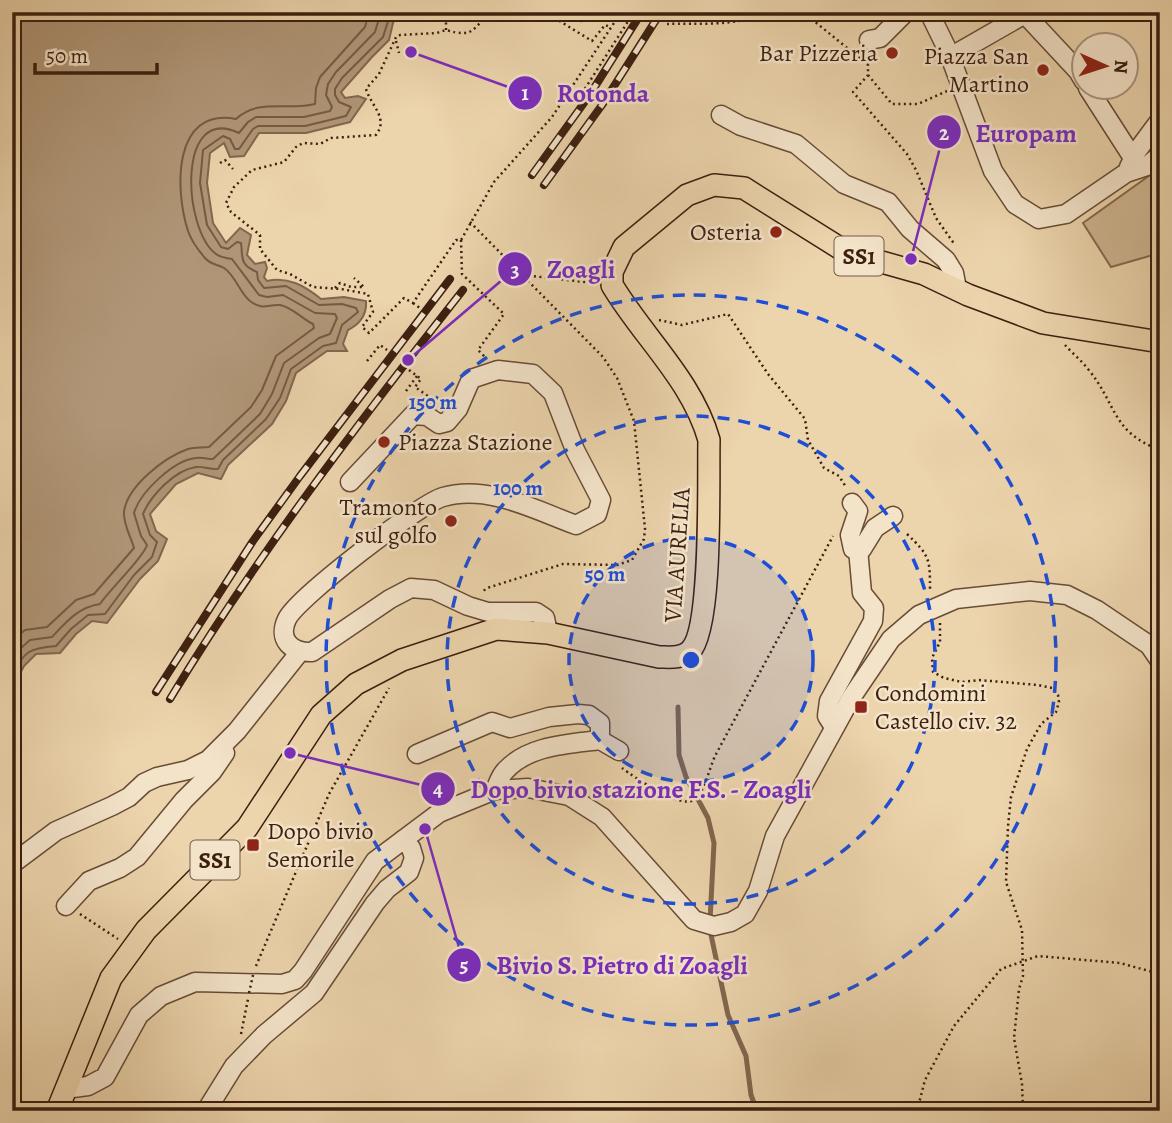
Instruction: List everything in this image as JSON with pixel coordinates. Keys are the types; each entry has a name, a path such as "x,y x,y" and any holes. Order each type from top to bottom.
{"main road":[{"name":"SS1","path":"612,285 612,272 624,247 687,195 714,185 744,188 846,252 924,274 1043,323 1160,342"},
{"name":"VIA AURELIA","path":"57,1111 111,978 146,930 247,828 321,715 356,684 402,660 496,629 548,633 659,657 676,658 690,650 697,638 703,613 709,440 704,421 691,397 612,285"}],"street":[{"path":"869,40 880,38 906,12"},
{"path":"929,12 950,57 993,171 1015,204 1039,219 1066,214 1130,166 1160,120"},
{"path":"950,57 1024,13 1070,62"},
{"path":"1096,102 1130,166"},
{"path":"721,115 741,126 796,144 844,184 888,202 910,229 946,260 954,273 957,289"},
{"path":"1130,166 1147,166 1160,155"},
{"path":"350,482 413,415 427,416 439,424 447,422 471,379 498,370 533,374 553,393 575,450 601,500 597,514 576,525 495,495 443,497 397,523 302,603 287,619 285,638 289,646 299,653 312,652 390,599 411,588 434,590 488,612 536,612 545,618 548,633"},
{"path":"852,503 858,511 849,535 853,549 862,549 875,528 892,516"},
{"path":"834,727 827,716 829,702 873,621 874,608 862,593 858,548"},
{"path":"65,1089 88,1087 105,1077 139,1015 161,996 195,982 282,984 295,980 375,861 439,813 495,790 528,788 569,796 602,817 694,920 706,924 731,922 745,914 758,891 775,836 851,698 891,639 919,615 956,599 1030,591 1067,595 1097,610 1149,645 1160,661"},
{"path":"12,864 56,831 129,797 144,783 188,770 208,760 234,734 299,653"},
{"path":"417,754 492,722 510,728 566,714 589,715 595,719 600,723 600,740"},
{"path":"66,906 89,881 120,868 137,857 184,800 212,772 234,734"},
{"path":"495,790 504,772 537,751 600,740 620,751"},
{"path":"12,846 48,824 68,817 75,817 80,822"},
{"path":"205,1111 234,1066 264,1035 314,993 374,903 387,888 410,872 414,858 411,848 403,839"}],"path":[{"path":"446,12 446,30"},
{"path":"454,18 457,12"},
{"path":"419,308 404,298 369,333 362,327 373,312 368,294 313,287 277,270 260,249 260,235 231,212 226,203 234,187 252,170 284,162 296,147 303,143 320,144 331,138 376,135 382,128 382,119 370,102 366,89 379,74 396,37 446,30 460,35 472,32 491,12"},
{"path":"498,370 478,350 504,314 463,274 460,240 494,182 552,117 612,25 606,25 592,41 545,12"},
{"path":"555,12 581,21 601,12"},
{"path":"570,91 579,98 634,12"},
{"path":"667,24 752,19 764,12"},
{"path":"803,12 868,65 869,75 892,104 918,104 961,85"},
{"path":"396,37 399,53"},
{"path":"869,75 853,92 907,154 936,218 952,237 960,254"},
{"path":"220,163 225,160 233,169"},
{"path":"470,222 523,275 612,285"},
{"path":"413,303 456,240 460,240"},
{"path":"335,288 340,283 351,287 365,287 354,278"},
{"path":"658,325 658,320 682,324 728,314 768,374 806,419 808,440 824,468 839,476 852,503"},
{"path":"1043,323 1088,369 1117,421 1132,437 1160,450"},
{"path":"367,361 380,345 387,350"},
{"path":"409,370 421,379 415,387 453,415"},
{"path":"407,391 417,376"},
{"path":"907,534 926,552 930,568 933,609 940,622 940,642 932,658 933,672 962,682 999,681 1038,685 1052,688 1058,695 1056,712 1041,724 1027,749 1011,797 1007,826 1006,882 1022,930 1023,976 1014,1038 1023,1084 1023,1111"},
{"path":"620,751 620,767 639,780 686,803 695,800 701,793 715,756 833,536"},
{"path":"234,1066 253,975 329,794 388,691"},
{"path":"66,906 133,948"},
{"path":"917,1111 925,1080 954,1026 1001,969 1038,956 1120,963 1160,974"}],"shaded area":[{"path":"1160,168 1160,253 1111,267 1083,223"}],"water":[{"path":"12,12 399,12 389,40 341,92 345,98 358,96 366,99 350,122 306,133 259,133 244,156 230,157 224,143 210,153 207,183 213,223 226,243 240,228 251,235 247,255 255,264 265,262 267,268 264,277 267,281 296,283 321,299 344,297 366,301 362,319 348,330 343,344 347,351 327,351 296,373 286,401 272,424 228,465 221,479 198,473 176,484 150,514 156,531 167,539 158,561 140,579 107,623 92,621 76,634 60,653 36,654 24,666 14,685"}],"waterway":[{"path":"678,707 679,755 686,777 708,818 714,843 710,921"},
{"path":"710,930 728,1015 746,1056 751,1095 757,1111"}],"railway":[{"path":"532,175 589,96 642,12"},
{"path":"544,185 602,105 661,12"},
{"path":"156,692 253,541 450,279"},
{"path":"170,699 203,645 310,490 463,290"}],"place":[{"name":"Rotonda","path":"411,52"},
{"name":"Bar Pizzeria","path":"892,53"},
{"name":"Piazza San Martino","path":"1043,70"},
{"name":"Osteria","path":"776,232"},
{"name":"Europam","path":"911,259"},
{"name":"Zoagli","path":"408,360"},
{"name":"Piazza Stazione","path":"384,442"},
{"name":"Tramonto sul golfo","path":"451,521"},
{"name":"Condomini Castello civ. 32","path":"861,707"},
{"name":"Dopo bivio stazione F.S. - Zoagli","path":"290,753"},
{"name":"Bivio S. Pietro di Zoagli","path":"425,829"},
{"name":"Dopo bivio Semorile","path":"253,845"}]}
